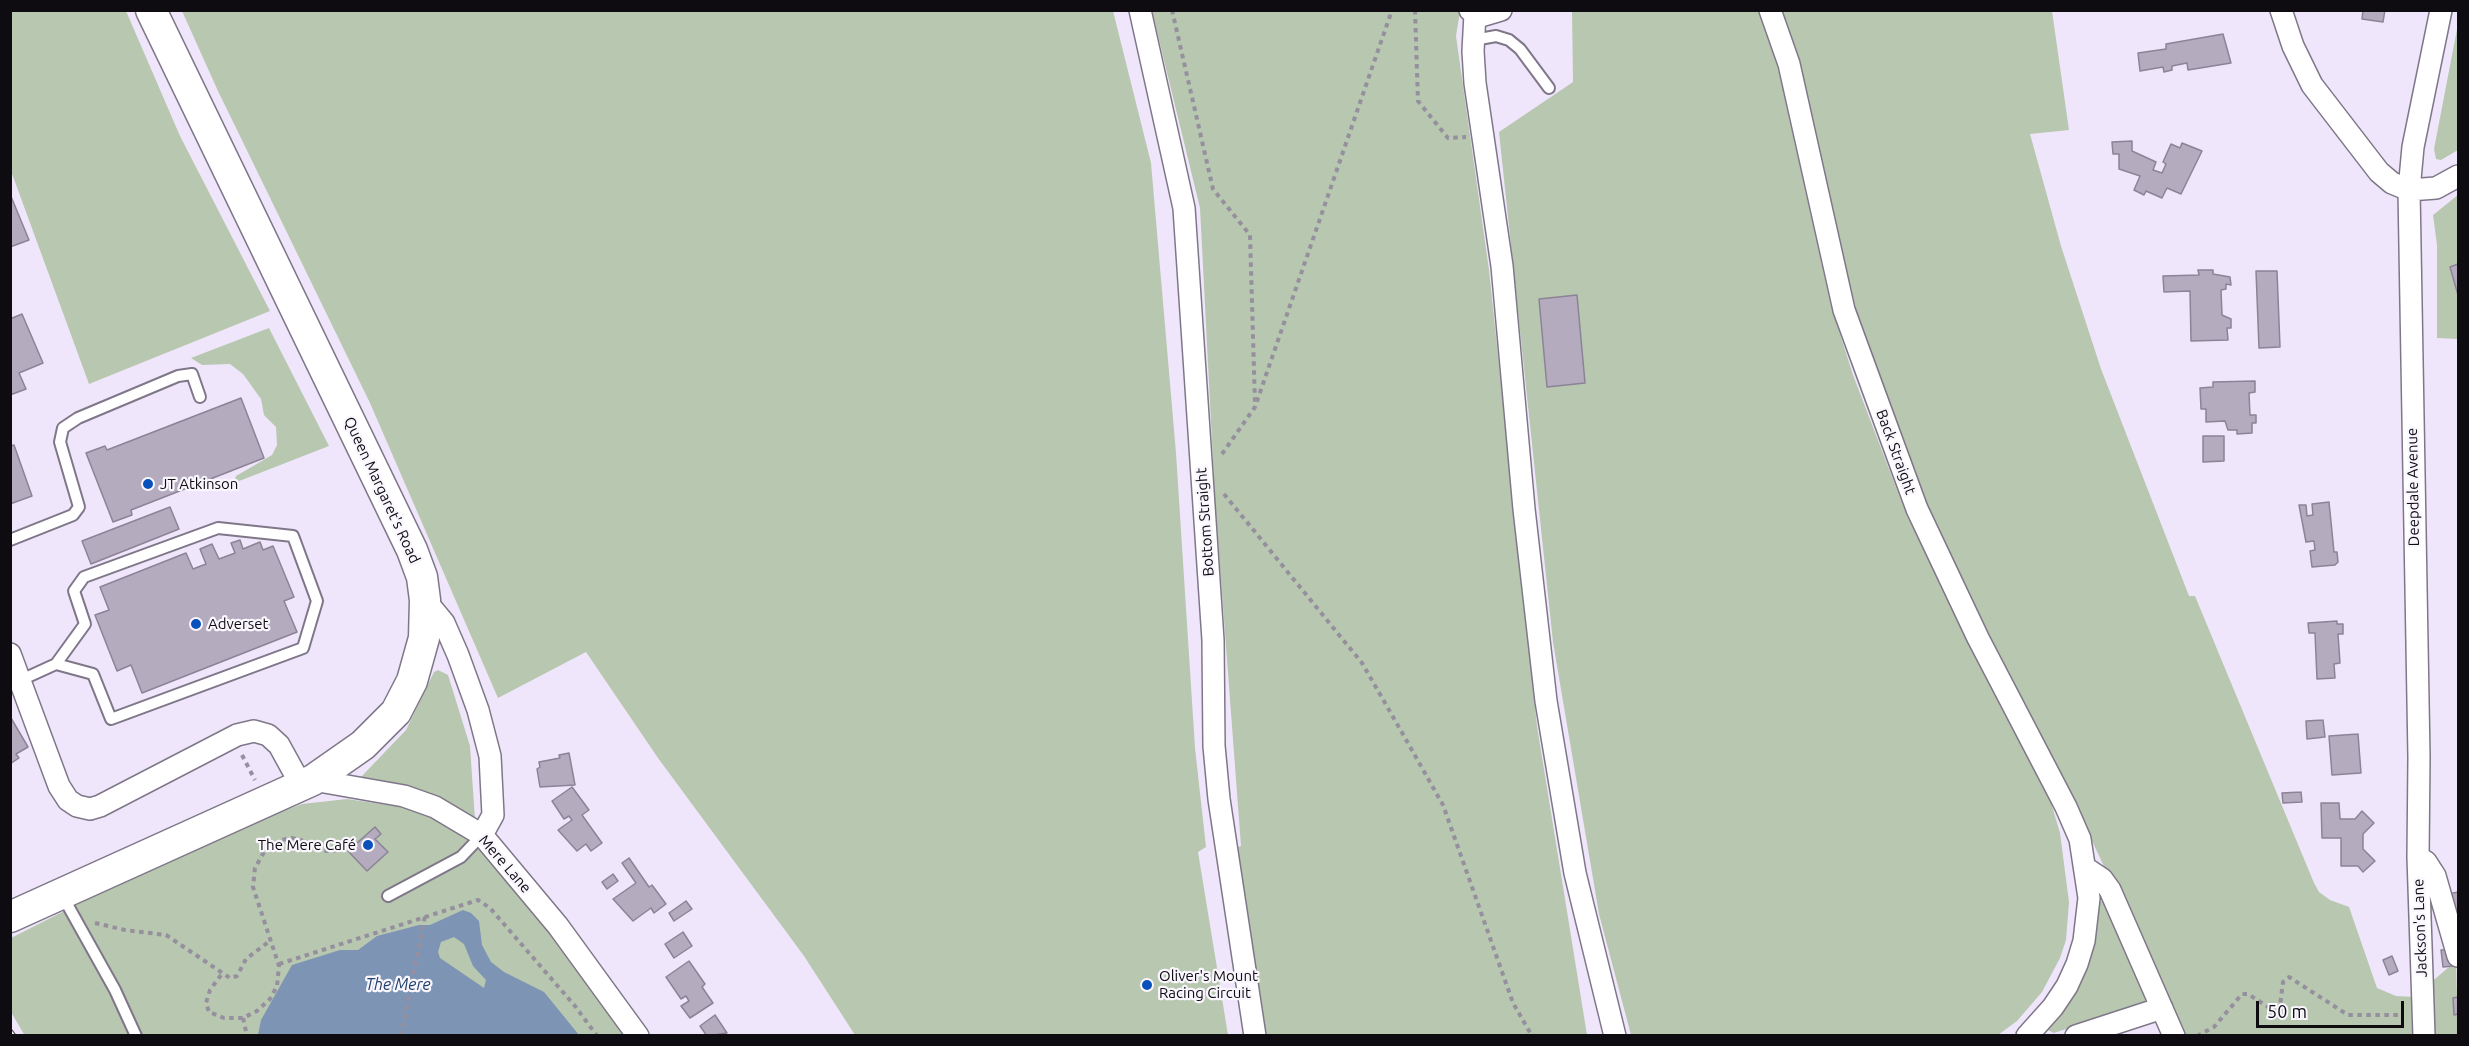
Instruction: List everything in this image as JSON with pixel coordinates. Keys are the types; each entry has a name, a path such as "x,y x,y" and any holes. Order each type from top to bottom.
{"main road":[{"name":"Queen Margaret's Road","path":"10,917 68,905 307,782 363,746 396,712 412,681 424,638 425,600 422,577 412,550 151,10"}],"street":[{"name":"Bottom Straight","path":"1140,10 1184,208 1213,640 1214,746 1218,789 1255,1035"},
{"path":"1501,10 1481,16 1473,12 1475,83 1502,266 1524,509 1546,700 1575,873 1615,1035"},
{"name":"Back Straight","path":"1770,10 1789,64 1844,310 1869,382 1917,509 1978,638 2066,807 2080,839 2087,869 2088,920 2077,964 2053,1007 2027,1035"},
{"path":"2281,10 2293,46 2312,85 2379,172 2392,183 2409,190 2436,188 2448,184 2458,176"},
{"name":"Deepdale Avenue","path":"2418,857 2419,757 2409,190 2413,147 2441,10"},
{"path":"425,600 444,623 458,656 478,710 490,756 494,806 493,815 482,835"},
{"path":"10,654 59,786 68,800 77,806 90,809 100,806 237,735 254,731 268,735 279,745 307,782"},
{"name":"Mere Lane","path":"307,782 404,796 435,807 482,835 558,926 638,1035"},
{"path":"2418,857 2426,862 2435,876 2458,956"},
{"name":"Jackson's Lane","path":"2418,857 2423,1025"},
{"path":"2087,869 2107,884 2174,1035"},
{"path":"2076,1035 2162,1008"}],"lane":[{"path":"1473,40 1496,36 1509,40 1520,49 1550,88"},
{"path":"10,540 73,515 79,507 60,442 63,428 78,418 178,376 192,374 201,397"},
{"path":"21,680 56,664 85,624 74,591 84,577 218,528 293,536 317,602 303,648 111,719 93,674 56,664"},
{"path":"388,896 460,857 482,835"},
{"path":"68,905 115,990 136,1035"}],"path":[{"path":"1172,10 1213,189 1250,234 1255,407"},
{"path":"1222,463 1222,453 1255,407 1392,10"},
{"path":"1414,10 1418,101 1448,138"},
{"path":"1202,492 1221,491 1362,663 1443,805 1513,1003 1532,1035"},
{"path":"240,751 258,786"},
{"path":"221,975 208,995 208,1010 224,1018 243,1018 257,1011 270,999 279,981 279,964 253,887 255,868 260,857 275,843 286,838 302,840 322,851 345,850"},
{"path":"279,964 474,900 485,903 575,1006 597,1035"},
{"path":"68,905 117,929 166,935 190,949 221,975 230,978 237,976 246,959 271,940"},
{"path":"401,1035 425,916"},
{"path":"2197,1035 2214,1027 2242,994 2248,994 2279,1014 2283,982 2289,977 2351,1016 2423,1025"},
{"path":"243,1018 247,1035"}],"green space":[{"path":"11,10 126,11 180,136 270,311 89,384 11,171"},
{"path":"182,11 1113,11 1151,163 1176,453 1195,748 1206,847 1198,852 1228,1035 855,1035 804,956 658,758 586,652 498,698 370,403 218,91"},
{"path":"1152,11 1460,11 1456,36 1489,270 1537,726 1587,1035 1262,1035 1233,849 1241,846 1215,500 1200,208"},
{"path":"1572,11 1758,11 1778,68 1831,306 1853,375 1907,516 2049,796 2060,833 2069,902 2066,940 2060,958 2042,992 2017,1021 1998,1035 1631,1035 1599,914 1553,642 1499,132 1573,82"},
{"path":"1778,11 2052,11 2069,130 2030,134 2061,246 2101,369 2189,596 2195,596 2314,883 2319,892 2330,900 2349,907 2377,988 2396,996 2414,997 2456,961 2458,1035 2183,1035 2086,828 1985,636 1924,507 1852,306"},
{"path":"2458,24 2458,150 2441,160 2436,159 2434,149"},
{"path":"2458,195 2458,339 2437,338 2437,245 2433,215"},
{"path":"269,328 329,446 234,483 236,476 272,455 277,445 276,427 264,415 261,399 243,374 230,364 202,365 191,358"},
{"path":"438,670 448,675 470,746 475,820 361,777 406,730 434,672"},
{"path":"347,799 408,808 425,813 468,836 503,872 630,1035 25,1036 11,1012 11,938 90,898 280,812 302,804"},
{"path":"2103,900 2146,999 2144,1003 2054,1033 2048,1030 2048,1026 2097,903"}],"water":[{"name":"The Mere","path":"463,910 471,913 479,921 482,945 491,962 504,972 544,992 579,1035 258,1035 261,1020 292,965 340,950 358,950 377,936 419,925 430,925","holes":["454,937 464,944 473,966 486,980 484,988 440,958 438,952 441,942"]}],"building":[{"path":"2363,10 2385,10 2383,22 2362,19"},
{"path":"2223,34 2231,63 2188,70 2187,63 2172,66 2172,70 2164,72 2163,67 2140,71 2138,53 2166,49 2166,44"},
{"path":"2132,141 2132,151 2156,162 2153,170 2162,173 2166,164 2163,162 2171,144 2180,148 2182,143 2202,151 2181,194 2167,188 2162,198 2146,191 2144,195 2134,190 2140,176 2119,169 2119,154 2113,154 2112,142"},
{"path":"10,194 29,240 10,247"},
{"path":"2458,264 2458,295 2450,267"},
{"path":"2198,270 2213,270 2213,274 2230,277 2231,285 2226,284 2226,289 2221,290 2222,315 2231,319 2231,328 2227,328 2228,340 2191,341 2190,291 2164,292 2163,276 2199,275"},
{"path":"2256,271 2277,271 2280,347 2259,348"},
{"path":"1577,295 1585,383 1547,387 1539,299"},
{"path":"22,314 43,363 19,373 26,389 10,395 10,319"},
{"path":"2255,381 2255,392 2249,393 2250,415 2256,415 2256,423 2252,423 2252,433 2237,434 2237,430 2228,430 2225,421 2206,422 2206,409 2201,409 2200,388 2213,387 2213,382"},
{"name":"JT Atkinson","path":"241,398 264,458 131,510 132,515 113,522 86,453 105,446 107,450"},
{"path":"2203,436 2224,436 2224,461 2203,462"},
{"path":"14,445 32,496 10,504 10,446"},
{"path":"2329,502 2334,552 2337,552 2338,562 2335,565 2312,567 2310,551 2315,550 2314,541 2306,542 2299,505 2306,505 2307,516 2313,515 2312,504"},
{"path":"170,507 179,529 91,564 82,541"},
{"name":"Adverset","path":"240,540 243,549 260,542 263,550 273,546 294,597 284,601 297,632 142,693 131,665 117,671 95,615 109,610 100,587 186,553 193,569 206,564 200,549 212,544 219,559 235,553 231,543"},
{"path":"2337,621 2337,624 2343,624 2343,634 2338,634 2340,663 2334,664 2335,678 2317,679 2315,633 2309,633 2308,623"},
{"path":"11,718 28,747 16,754 19,758 10,764"},
{"path":"2323,720 2325,737 2307,739 2306,721"},
{"path":"2358,734 2361,773 2332,775 2329,736"},
{"path":"569,753 575,785 540,787 537,769 540,767 539,762 560,758 559,755"},
{"path":"572,787 589,810 582,815 602,843 591,851 586,844 577,851 558,830 572,820 569,816 564,819 552,801"},
{"path":"2301,792 2302,802 2283,803 2282,793"},
{"path":"2321,803 2339,803 2340,819 2355,819 2362,811 2374,823 2363,834 2363,849 2375,861 2363,872 2358,866 2341,866 2341,838 2322,838"},
{"name":"The Mere Café","path":"375,827 381,834 375,839 388,852 367,871 348,851"},
{"path":"629,858 649,887 652,885 666,904 654,913 651,908 633,921 613,899 636,883 622,863"},
{"path":"613,874 618,881 607,889 602,882"},
{"path":"2458,892 2458,910 2452,911 2449,894"},
{"path":"686,901 692,909 674,921 669,913"},
{"path":"683,932 692,946 674,958 665,944"},
{"path":"2441,950 2452,950 2453,966 2443,967"},
{"path":"2392,956 2398,971 2389,975 2383,960"},
{"path":"689,961 705,984 702,987 713,1003 690,1018 681,1006 689,1001 686,996 681,999 666,977"},
{"path":"2458,997 2458,1014 2454,1015 2453,998"},
{"path":"715,1015 727,1033 707,1036 700,1026"}],"railway":[{"path":"10,1032 13,1036"}],"place":[{"name":"JT Atkinson","path":"148,484"},
{"name":"Adverset","path":"196,624"},
{"name":"The Mere Café","path":"368,845"},
{"name":"Oliver's Mount Racing Circuit","path":"1147,985"}]}
